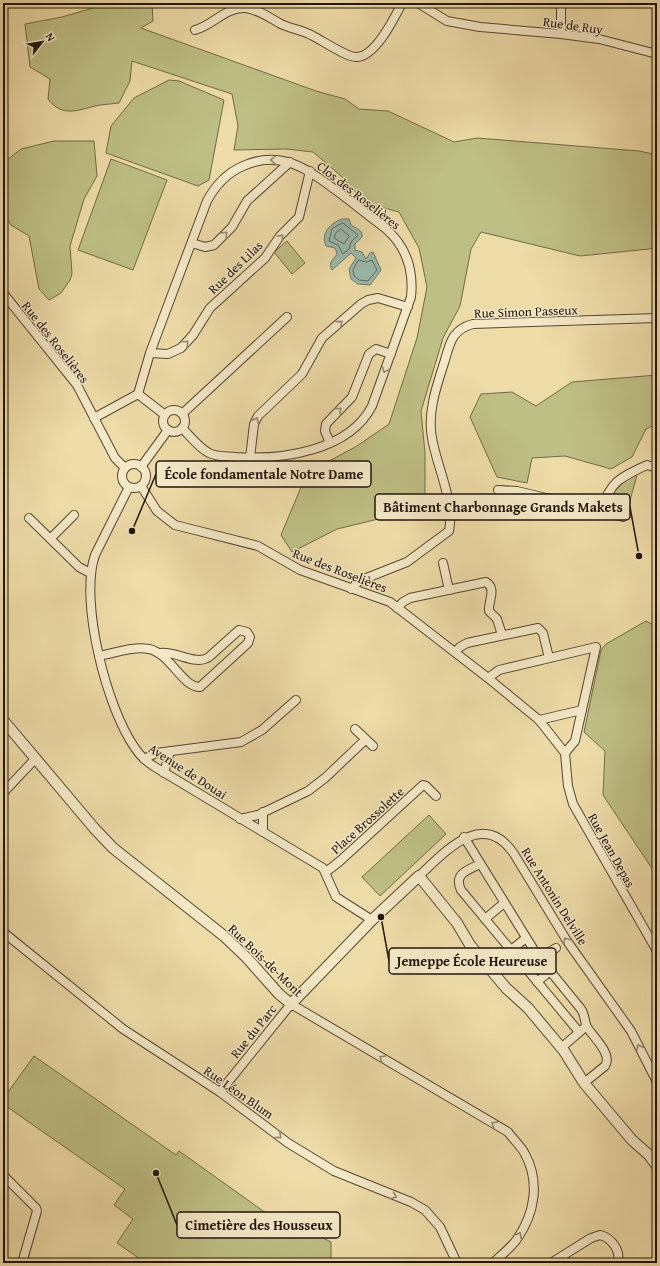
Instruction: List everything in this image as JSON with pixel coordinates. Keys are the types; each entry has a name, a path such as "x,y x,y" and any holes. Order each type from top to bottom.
{"street":[{"path":"195,30 230,10 238,8 251,9 284,25 305,32 350,55 360,57 368,53 388,30 402,3"},
{"name":"Rue de Ruy","path":"418,3 447,21 480,27 599,39 657,54"},
{"path":"561,34 562,3"},
{"name":"Clos des Roselières","path":"138,394 150,353 209,197 228,175 254,162 275,160 290,162 310,171 385,228 397,240 407,256 411,270 412,289 408,307 366,416 350,433 330,443 291,454 250,458 208,453 182,428"},
{"path":"192,243 205,248 214,245 232,227 247,201 290,162"},
{"name":"Rue des Lilas","path":"150,353 168,354 181,348 193,335 210,308 265,258 280,236 299,217 310,171"},
{"name":"Rue des Roselières","path":"3,293 77,385 115,458 125,468"},
{"path":"250,458 253,429 256,418 263,409 302,374 318,344 325,336 368,300 383,299 408,307"},
{"path":"182,414 287,317"},
{"name":"Rue Simon Passeux","path":"351,589 359,581 407,562 449,531 452,517 432,437 432,401 451,339 462,327 473,324 657,318"},
{"path":"330,443 325,431 326,424 352,397 369,354 376,349 391,354"},
{"path":"94,418 138,394 165,415"},
{"path":"173,410 182,414 185,423 182,428 176,431 168,430 163,421 165,415 173,410"},
{"path":"141,467 168,430"},
{"path":"136,464 141,467 146,476 141,486 135,488 129,487 124,482 122,475 125,468 136,464"},
{"path":"600,511 608,491 620,478 647,465 657,468"},
{"name":"Rue des Roselières","path":"141,486 157,511 175,525 258,546 294,567 351,589 386,600 455,652 539,720 565,753"},
{"name":"Avenue de Douai","path":"129,487 95,555 90,573 91,608 99,656 121,723 134,747 144,759 318,865 326,872"},
{"path":"498,490 517,491 623,518"},
{"path":"51,538 74,515"},
{"path":"29,518 79,567 90,573"},
{"path":"443,563 449,590"},
{"path":"397,608 410,598 483,582 488,583 492,595 489,611 497,619 502,635"},
{"path":"455,652 467,643 538,628 543,633 549,658"},
{"path":"99,656 136,648 150,649 160,653 190,683 194,686 200,687 248,643 250,637 247,632 239,630 209,657 203,660 168,652 160,653"},
{"path":"488,678 499,670 596,647 574,741 565,753"},
{"path":"144,759 156,752 231,744 246,740 262,730 296,700"},
{"path":"539,720 582,710"},
{"name":"Rue Bois-de-Mont","path":"3,720 94,828 113,848 224,936 291,1004 508,1132 525,1152 532,1170 534,1186 532,1209 517,1239 493,1263"},
{"path":"355,729 365,740 374,746"},
{"path":"240,818 263,812 314,787 365,740"},
{"path":"164,772 170,751"},
{"name":"Rue Jean Depas","path":"565,753 568,786 573,804 657,951"},
{"path":"3,793 36,758"},
{"name":"Place Brossolette","path":"419,777 423,785 436,796"},
{"name":"Place Brossolette","path":"326,872 340,862 423,785"},
{"path":"263,812 263,832"},
{"name":"Rue Antonin Delville","path":"291,1004 372,920 451,846 464,837 481,834 494,837 507,846 514,854 567,941 631,1031 657,1082"},
{"path":"464,837 539,958 581,1008 585,1015 587,1026 608,1059 605,1066 584,1083"},
{"path":"480,864 464,870 459,881 461,890 579,1032"},
{"path":"326,872 336,897 372,920"},
{"path":"419,876 453,918 467,941 502,984 528,1008 561,1048 584,1083 632,1140 657,1166"},
{"path":"485,919 504,903"},
{"name":"Rue Léon Blum","path":"3,933 123,1028 223,1094 282,1139 315,1161 334,1171 411,1202 425,1210 440,1227 457,1263"},
{"path":"511,950 526,938"},
{"path":"539,958 556,948"},
{"path":"537,982 550,972"},
{"name":"Rue du Parc","path":"223,1094 291,1004"},
{"path":"561,1048 587,1026"},
{"path":"3,1175 36,1208 37,1212 22,1263"},
{"path":"551,1263 591,1238 600,1235 608,1239 618,1250 619,1255 617,1263"}],"green space":[{"path":"110,3 152,3 153,21 141,28 316,91 345,99 359,109 388,111 454,142 477,138 639,151 657,155 657,247 580,256 481,232 471,249 460,306 443,338 421,411 425,453 425,496 403,513 337,529 292,552 281,535 307,473 357,446 389,424 417,338 427,287 419,248 399,212 365,203 341,176 313,152 286,149 234,150 238,126 232,94 132,61 130,81 119,103 100,105 72,111 60,109 54,105 48,99 50,79 30,67 25,24 62,17"},
{"path":"169,80 179,81 224,100 209,180 198,186 106,153 111,126 134,98"},
{"path":"54,141 94,141 97,176 84,199 70,246 72,274 70,280 61,293 49,300 39,289 29,236 11,225 3,213 7,198 3,193 3,163 21,149"},
{"path":"111,159 167,180 133,270 78,250"},
{"path":"287,241 305,263 292,274 274,252"},
{"path":"657,375 657,424 646,429 632,457 611,469 565,456 532,458 527,483 497,477 470,417 481,394 512,392 536,406 572,382"},
{"path":"638,472 626,514 606,507 611,495 623,483"},
{"path":"646,621 657,627 657,876 603,795 605,751 584,732 601,650 606,644"},
{"path":"429,815 446,834 380,896 362,877"},
{"path":"34,1056 176,1155 179,1151 301,1238 307,1230 331,1242 331,1263 146,1263 117,1243 133,1219 114,1205 125,1189 3,1104 3,1099"}],"water":[{"path":"342,219 349,219 351,225 359,230 362,235 362,237 355,244 355,250 362,252 366,259 370,253 373,252 381,270 370,285 358,284 351,279 349,269 356,258 351,253 332,270 330,265 337,253 335,248 326,246 324,237 328,229 334,223"}],"place":[{"name":"École fondamentale Notre Dame","path":"132,531"},
{"name":"Bâtiment Charbonnage Grands Makets","path":"639,556"},
{"name":"Jemeppe École Heureuse","path":"381,917"},
{"name":"Cimetière des Housseux","path":"156,1173"}]}
